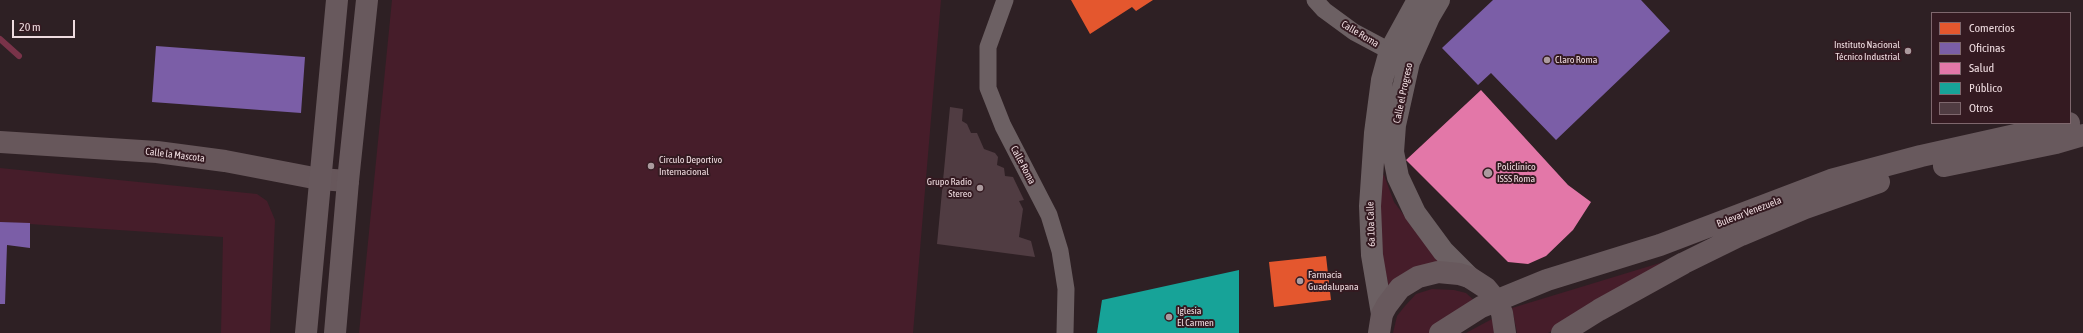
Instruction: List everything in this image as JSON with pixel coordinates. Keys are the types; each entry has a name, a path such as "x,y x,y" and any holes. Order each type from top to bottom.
{"highway":[{"path":"306,333 319,179 337,0"},
{"path":"335,333 348,181 367,0"},
{"name":"Bulevar Venezuela","path":"2071,122 2083,119"},
{"name":"Bulevar Venezuela","path":"1440,333 1469,314 1496,300 1546,280 1660,245 1831,180 1921,156 2065,124"},
{"name":"Bulevar Venezuela","path":"1562,333 1599,310 1684,263 1741,235 1850,191 1916,172 2056,143 2083,135"},
{"path":"1381,324 1392,296 1408,282 1428,274 1449,272 1469,277 1486,288 1496,300 1502,313 1505,333"}],"main road":[{"name":"Calle la Mascota","path":"0,142 157,152 225,161 319,179 348,181"}],"street":[{"name":"Calle Roma","path":"1005,0 988,46 988,88 1003,126 1049,214 1060,251 1066,289 1066,333"},
{"name":"Calle Roma","path":"1315,0 1324,10 1354,32 1399,56"},
{"name":"Calle el Progreso","path":"1418,0 1399,56 1393,152 1396,168 1415,213 1443,251 1469,277"},
{"name":"Calle el Progreso","path":"1374,133 1382,80 1429,17 1439,0"},
{"name":"6a 10a Calle","path":"1374,133 1370,213 1372,255 1381,324"}],"shaded area":[{"name":"Circulo Deportivo Internacional","path":"392,0 941,0 913,333 359,333"},
{"path":"0,168 257,194 267,201 275,220 270,333 221,333 223,237 0,222"},
{"path":"1384,175 1394,202 1442,266 1389,288 1383,260 1376,177"},
{"path":"1706,249 1548,333 1517,333 1512,308"},
{"path":"1432,289 1454,290 1466,293 1477,303 1431,333 1393,333 1397,316 1405,306 1416,294"},
{"path":"1492,319 1496,333 1466,333"}],"building: Comercios":[{"path":"1071,0 1153,0 1136,11 1132,7 1090,34"},
{"name":"Farmacia Guadalupana","path":"1326,256 1331,300 1274,307 1269,262"}],"building: Oficinas":[{"name":"Claro Roma","path":"1493,0 1641,0 1670,31 1556,140 1491,73 1478,85 1442,48"},
{"path":"156,46 305,57 301,113 152,102"},
{"path":"0,222 30,223 30,248 7,245 5,304 0,304"}],"building: Salud":[{"name":"Policlinico ISSS Roma","path":"1481,90 1568,185 1591,202 1573,230 1546,256 1528,264 1508,262 1406,160"}],"building: Público":[{"name":"Iglesia El Carmen","path":"1239,270 1239,333 1097,333 1102,300"}],"building: Otros":[{"name":"Grupo Radio Stereo","path":"950,107 963,109 962,121 967,124 971,133 977,133 984,149 995,153 998,157 997,165 1004,168 1005,176 1013,177 1024,200 1019,201 1023,209 1019,237 1031,241 1035,257 937,244"}],"waterway":[{"path":"0,39 19,56"}],"place":[{"name":"Instituto Nacional Técnico Industrial","path":"1908,51"},
{"name":"Claro Roma","path":"1547,60"},
{"name":"Circulo Deportivo Internacional","path":"651,166"},
{"name":"Policlinico ISSS Roma","path":"1488,173"},
{"name":"Grupo Radio Stereo","path":"980,188"},
{"name":"Farmacia Guadalupana","path":"1300,281"},
{"name":"Iglesia El Carmen","path":"1169,317"}]}
